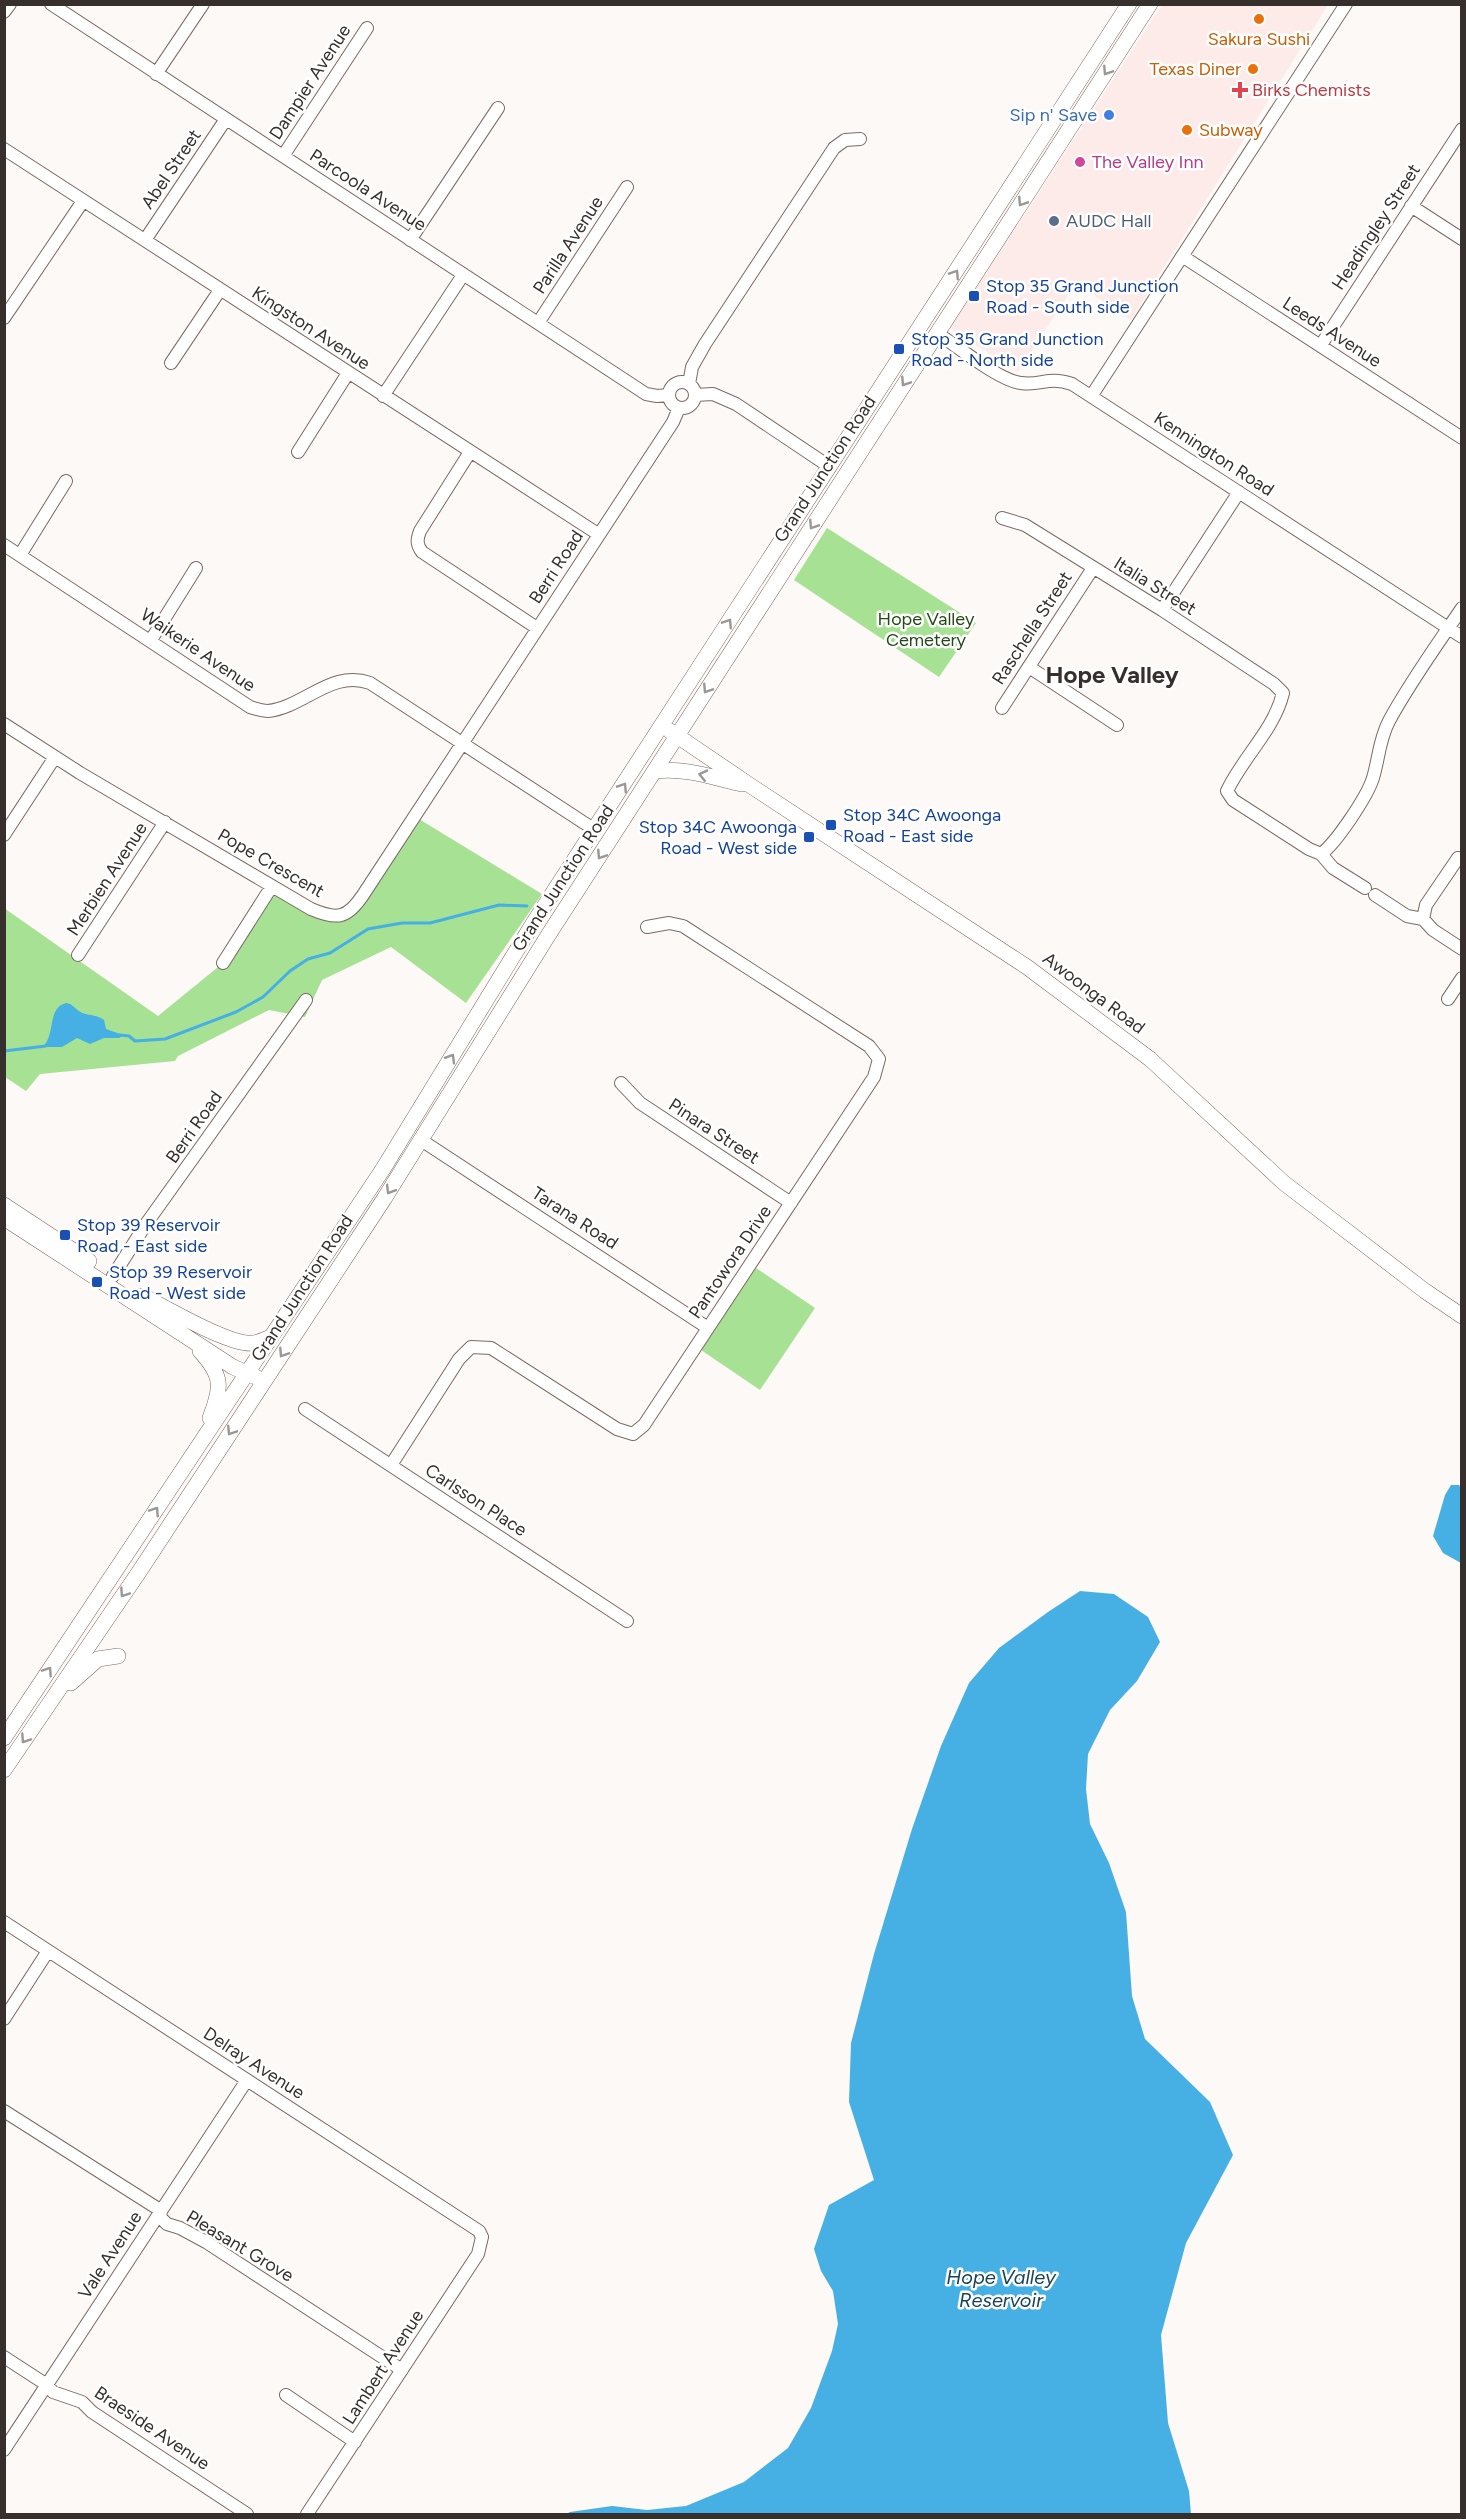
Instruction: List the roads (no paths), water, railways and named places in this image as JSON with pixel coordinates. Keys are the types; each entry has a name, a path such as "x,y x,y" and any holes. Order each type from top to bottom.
{"main road":[{"name":"Grand Junction Road","path":"4,1738 383,1169 534,922 1129,4"},
{"name":"Grand Junction Road","path":"4,1770 104,1623 421,1140 677,735 1150,4"},
{"path":"1102,45 1132,32"},
{"path":"1035,149 1050,160"},
{"path":"923,323 937,333"},
{"path":"830,467 844,476"},
{"name":"Awoonga Road","path":"663,726 1027,967 1150,1059 1284,1183 1425,1292 1461,1316"},
{"path":"655,771 670,769 686,771 751,786"},
{"path":"383,1169 406,1147 421,1140 420,1108"},
{"path":"4,1205 186,1336 233,1367 248,1372 263,1382"},
{"path":"4,1218 110,1280 217,1333 252,1344 272,1337"},
{"path":"143,1296 239,1359 248,1372"},
{"path":"186,1336 213,1366 220,1382 216,1405 199,1446"},
{"path":"88,1612 104,1623"},
{"path":"78,1628 94,1638"},
{"path":"48,1705 93,1662 105,1657 118,1656"}],"street":[{"path":"4,12 10,4"},
{"name":"Parcoola Avenue","path":"51,4 646,394 669,395"},
{"path":"156,74 203,4"},
{"path":"1092,395 1346,4"},
{"name":"Dampier Avenue","path":"283,156 367,28"},
{"path":"410,240 498,108"},
{"name":"Abel Street","path":"145,240 226,119"},
{"name":"Headingley Street","path":"1321,345 1461,129"},
{"path":"830,467 736,404 713,394 692,389 682,382 674,384 669,395 671,403 679,408 688,407 692,403 692,389 692,367 705,344 834,148 844,140 860,139"},
{"name":"Kingston Avenue","path":"4,149 598,534"},
{"name":"Parilla Avenue","path":"538,322 627,187"},
{"path":"4,318 83,201"},
{"path":"1411,206 1461,238"},
{"name":"Leeds Avenue","path":"1182,256 1461,438"},
{"path":"383,396 463,275"},
{"path":"171,363 220,290"},
{"name":"Kennington Road","path":"937,333 1008,380 1023,384 1057,379 1092,395 1461,637"},
{"path":"298,452 348,373"},
{"name":"Berri Road","path":"461,744 673,422 679,408"},
{"path":"470,452 420,531 417,539 418,547 422,552 537,628"},
{"path":"20,555 66,481"},
{"path":"1162,610 1239,492"},
{"name":"Italia Street","path":"1002,519 1025,525 1162,610 1274,684 1283,693 1278,711 1233,778 1227,791 1233,800 1309,849 1321,854"},
{"name":"Waikerie Avenue","path":"4,545 250,707 266,711 279,708 343,680 358,679 370,683 594,830"},
{"path":"151,640 196,568"},
{"name":"Raschella Street","path":"1002,708 1093,568"},
{"path":"1461,608 1389,721 1379,743 1372,779 1365,795 1330,848 1321,854 1333,868 1407,916 1423,919 1433,930 1461,949"},
{"path":"1029,667 1117,725"},
{"name":"Pope Crescent","path":"4,724 55,757 272,886 328,916 344,916 355,907 461,744"},
{"path":"4,835 55,757"},
{"name":"Merbien Avenue","path":"78,955 165,822"},
{"path":"1423,919 1426,905 1458,858"},
{"path":"223,963 272,886"},
{"name":"Pantowora Drive","path":"391,1465 459,1359 471,1347 490,1348 617,1429 633,1434 644,1425 874,1077 879,1059 869,1046 683,926 669,923 647,927"},
{"path":"1448,999 1461,978"},
{"name":"Berri Road","path":"110,1280 147,1224 306,1000"},
{"name":"Pinara Street","path":"621,1083 640,1103 791,1203"},
{"name":"Tarana Road","path":"421,1140 708,1328"},
{"name":"Carlsson Place","path":"305,1409 627,1621"},
{"name":"Delray Avenue","path":"4,1922 479,2231 482,2237"},
{"path":"4,2019 48,1951"},
{"name":"Vale Avenue","path":"4,2450 247,2080"},
{"name":"Pleasant Grove","path":"4,2111 160,2210 161,2218 167,2224 180,2228 206,2242 402,2370"},
{"name":"Lambert Avenue","path":"307,2514 478,2254 482,2237"},
{"name":"Braeside Avenue","path":"4,2357 47,2385 53,2392 82,2402 92,2412 247,2514"},
{"path":"286,2395 355,2442"}],"water":[{"path":"66,1003 82,1013 101,1018 104,1020 106,1029 123,1035 119,1038 104,1038 90,1044 77,1038 62,1047 43,1047 56,1010"},
{"path":"1451,1485 1459,1485 1461,1488 1461,1563 1443,1553 1433,1536 1445,1495"},
{"name":"Hope Valley Reservoir","path":"1080,1591 1114,1594 1148,1617 1160,1642 1137,1681 1110,1710 1088,1754 1086,1789 1090,1824 1109,1863 1126,1912 1132,1996 1145,2039 1210,2102 1233,2155 1186,2243 1161,2335 1168,2423 1189,2491 1191,2514 566,2514 612,2506 647,2510 686,2506 744,2482 788,2448 811,2408 832,2351 838,2324 833,2291 821,2271 814,2249 829,2205 874,2180 849,2102 851,2043 874,1954 912,1829 941,1746 969,1683 999,1648"}],"waterway":[{"path":"120,1035 129,1036 135,1041 165,1039 236,1012 263,997 290,971 308,959 330,953 368,929 402,923 430,923 499,905 527,906"},
{"path":"4,1051 46,1046"}],"place":[{"name":"Sakura Sushi","path":"1259,19"},
{"name":"Texas Diner","path":"1253,69"},
{"name":"Birks Chemists","path":"1240,90"},
{"name":"Sip n' Save","path":"1109,115"},
{"name":"Subway","path":"1187,130"},
{"name":"The Valley Inn","path":"1080,162"},
{"name":"AUDC Hall","path":"1054,221"},
{"name":"Stop 35 Grand Junction Road - South side","path":"974,296"},
{"name":"Stop 35 Grand Junction Road - North side","path":"899,349"},
{"name":"Stop 34C Awoonga Road - East side","path":"831,825"},
{"name":"Stop 34C Awoonga Road - West side","path":"809,837"},
{"name":"Stop 39 Reservoir Road - East side","path":"65,1235"},
{"name":"Stop 39 Reservoir Road - West side","path":"97,1282"}],"district":[{"name":"Hope Valley","path":"1112,674"}],"park label":[{"name":"Hope Valley Cemetery","path":"926,629"}]}
